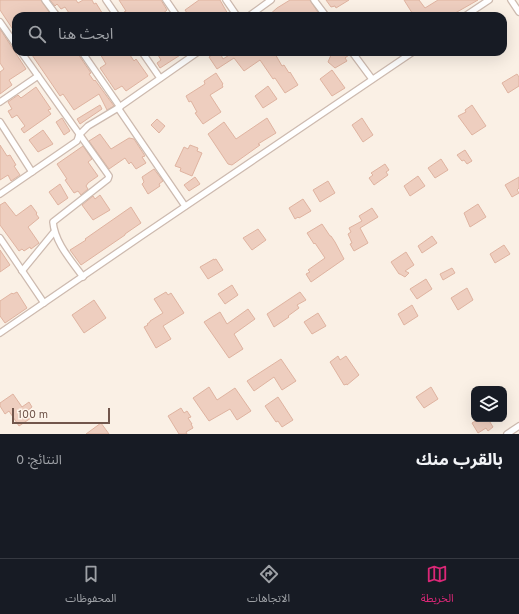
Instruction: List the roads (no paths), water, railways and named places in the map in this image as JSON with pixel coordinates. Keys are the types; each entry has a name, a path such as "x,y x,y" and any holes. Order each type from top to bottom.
{"street":[{"path":"45,0 52,12"},
{"path":"106,0 114,12"},
{"path":"166,0 174,12"},
{"path":"226,0 234,12"},
{"path":"254,12 271,0"},
{"path":"314,0 323,12"},
{"path":"470,12 481,2 489,0"},
{"path":"511,0 519,12"},
{"path":"0,22 12,38"},
{"path":"24,56 108,176 108,179 53,222 54,232 65,252 83,277"},
{"path":"85,56 186,206"},
{"path":"145,56 160,78"},
{"path":"0,194 77,140 79,135 88,126 119,107 192,56"},
{"path":"355,56 372,79"},
{"path":"0,333 407,56"},
{"path":"0,102 38,76"},
{"path":"0,122 32,172"},
{"path":"22,271 54,232"},
{"path":"0,238 44,303"},
{"path":"507,434 519,426"}]}
